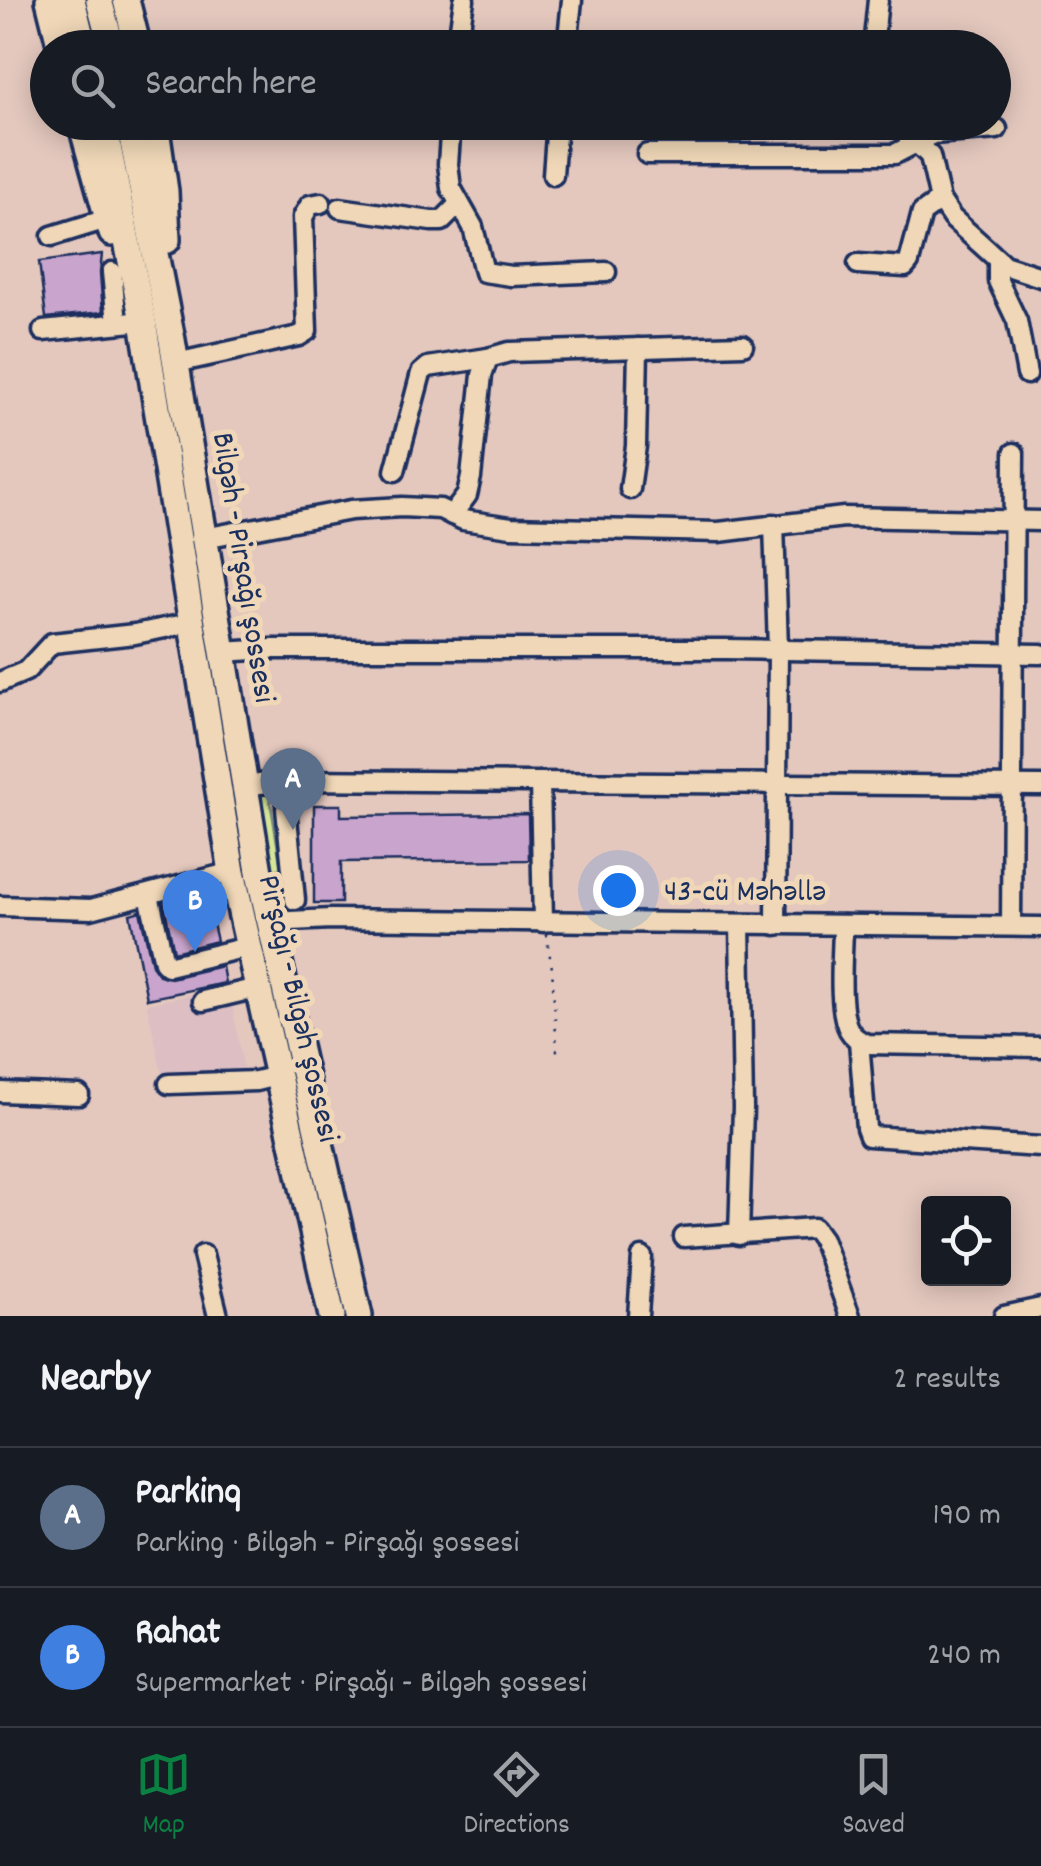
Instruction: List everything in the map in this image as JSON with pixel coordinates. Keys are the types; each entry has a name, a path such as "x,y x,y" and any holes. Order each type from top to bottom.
{"highway":[{"path":"49,0 57,30"},
{"path":"72,0 80,30"},
{"path":"100,0 108,30"},
{"path":"126,0 134,30"},
{"path":"85,140 108,219 130,322"},
{"name":"Pirşağı - Bilgəh şossesi","path":"105,140 130,322 190,623 232,872 332,1316"},
{"name":"Bilgəh - Pirşağı şossesi","path":"133,140 174,352 260,878 359,1316"},
{"path":"157,140 165,191 174,352"}],"street":[{"path":"460,30 464,0"},
{"path":"569,30 572,0"},
{"path":"875,30 878,0"},
{"path":"450,140 451,188 473,227 484,272 511,276 606,272"},
{"path":"553,175 556,140"},
{"path":"647,154 896,154 922,140"},
{"path":"918,142 930,156 940,200 952,218 998,261 1041,277"},
{"path":"858,264 905,267 910,262 922,213 940,200"},
{"path":"174,352 299,336 307,331 303,217 310,205 320,203"},
{"path":"340,208 442,221 458,205"},
{"path":"52,236 108,219"},
{"path":"998,261 998,282 1017,321 1027,374"},
{"path":"43,332 130,322 112,272"},
{"path":"396,471 420,374 428,367 510,352 743,345"},
{"path":"630,490 636,446 638,348"},
{"path":"452,515 467,494 482,375 488,358"},
{"path":"1012,926 1014,453"},
{"path":"204,538 351,510 429,508 463,520 512,527 719,532 844,517 1041,521"},
{"path":"774,524 778,650 776,925"},
{"path":"0,682 26,671 52,643 190,623"},
{"path":"222,652 271,648 1041,654"},
{"path":"244,786 291,780 1041,786"},
{"path":"540,782 543,922"},
{"path":"286,808 295,900"},
{"path":"260,878 292,867"},
{"path":"0,906 90,909 232,872"},
{"path":"149,895 168,966 248,948"},
{"name":"43-cü Məhəllə","path":"270,926 308,919 1041,927"},
{"path":"739,1235 743,1108 740,924"},
{"path":"843,925 844,1015 846,1026 859,1040 868,1044 1041,1047"},
{"path":"202,1001 257,988"},
{"path":"859,1040 869,1136 1041,1147"},
{"path":"170,1084 243,1082 277,1076"},
{"path":"0,1092 79,1095"},
{"path":"684,1237 814,1228 822,1239 850,1316"},
{"path":"203,1255 218,1316"},
{"path":"638,1316 642,1257"},
{"path":"1004,1316 1041,1308"}],"path":[{"path":"543,922 552,968 557,1052"}],"shaded area":[{"path":"229,987 245,1077 163,1079 147,1004"}],"green space":[{"path":"269,793 281,868 273,870 259,795"}],"building":[{"path":"102,254 103,312 46,318 39,262"},
{"path":"314,805 341,805 341,816 528,814 529,860 341,862 341,903 314,903"},
{"path":"206,894 217,941 174,952 164,904"},
{"path":"140,911 152,965 159,975 171,978 222,966 225,983 147,999 130,914"}],"place":[{"name":"Parkinq","path":"293,830"},
{"name":"Rahat","path":"195,952"}]}
